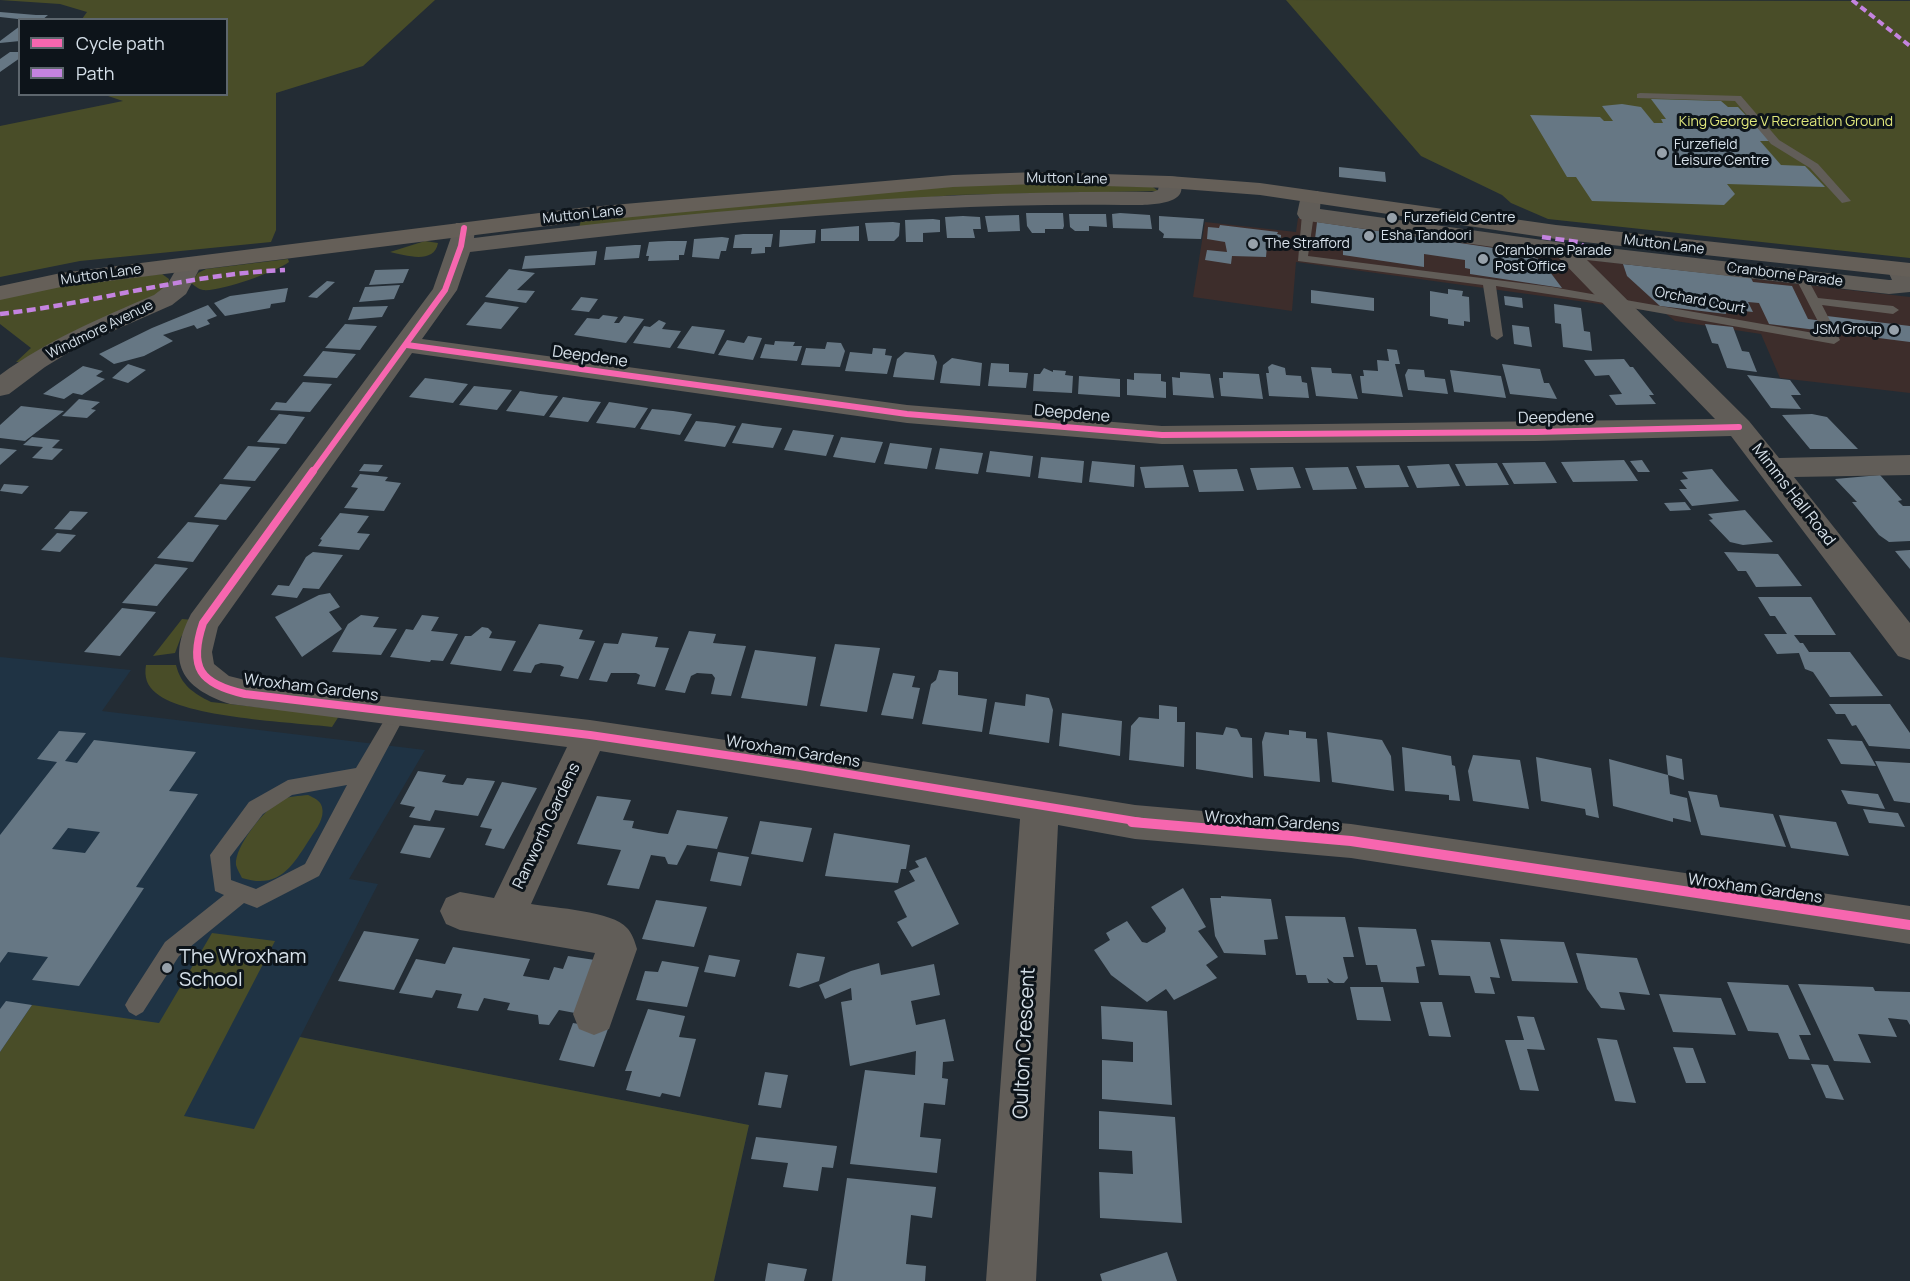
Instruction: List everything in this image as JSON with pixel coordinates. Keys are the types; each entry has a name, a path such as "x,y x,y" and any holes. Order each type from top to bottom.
{"main road":[{"name":"Mutton Lane","path":"0,293 61,280 190,264 463,237 579,215 953,181 1038,178 1169,182 1309,205 1549,231 1906,279"}],"street":[{"name":"Cranborne Parade","path":"1309,205 1564,250 1889,287 1906,279"},
{"name":"Wroxham Gardens","path":"463,237 445,290 209,613 196,641 194,656 201,675 213,686 227,691 590,735 800,766 1197,830 1351,841 1910,926"},
{"name":"Mimms Hall Road","path":"1564,250 1739,427 1910,647"},
{"name":"Windmore Avenue","path":"0,388 36,361 72,340 163,300 177,289 190,264"},
{"name":"Deepdene","path":"407,345 907,414 1162,435 1536,432 1739,427"},
{"path":"1773,468 1910,465"},
{"name":"Ranworth Gardens","path":"505,918 590,735"},
{"name":"Oulton Crescent","path":"1011,1281 1040,806"},
{"path":"460,911 602,935 612,940 617,949 594,1014"}],"lane":[{"path":"1640,96 1738,98 1775,142 1814,166 1846,201"},
{"name":"Orchard Court","path":"1309,205 1302,259 1616,302 1834,340 1815,302"},
{"path":"1801,276 1815,302 1893,310"},
{"path":"1489,284 1497,336"},
{"path":"362,775 288,788 256,808 220,855 222,885 257,899 312,870 398,712"},
{"path":"136,1005 172,949 241,893"}],"shaded area":[{"path":"1298,218 1607,262 1910,297 1910,393 1780,378 1761,334 1675,321 1665,313 1296,262 1292,311 1193,297 1205,222 1296,232"},
{"name":"The Wroxham School","path":"0,657 131,670 102,711 425,750 349,879 378,884 300,1037 749,1125 714,1281 0,1281"}],"green space":[{"path":"0,0 435,0 363,66 276,93 276,230 271,242 80,261 0,277 0,126 123,101 108,96 228,96 228,18 83,18 87,12 60,4"},
{"name":"King George V Recreation Ground","path":"1286,0 1910,1 1910,258 1548,219 1511,203 1502,195 1421,156"},
{"path":"1044,183 1153,187 1158,191 955,195 579,228 581,220 978,184"},
{"path":"425,241 438,243 431,254 418,257 390,252"},
{"path":"288,259 289,262 272,271 222,288 203,290 191,283 198,273 206,269"},
{"path":"162,274 169,279 168,285 158,295 26,362 16,362 31,348 0,324 0,298 82,282"},
{"path":"182,619 193,620 181,637 175,653 153,656"},
{"path":"146,665 176,665 181,678 189,688 211,702 339,716 332,727 240,718 190,708 156,693 147,681"},
{"path":"308,795 320,803 323,811 317,827 298,857 276,878 255,881 242,878 236,865 237,857 245,839 259,820 280,800"},
{"path":"212,933 275,941 184,1116 254,1129 300,1037 749,1125 714,1281 0,1281 0,1052 32,1005 159,1023"}],"building":[{"path":"0,12 48,15 44,18 0,17"},
{"path":"18,28 18,41 0,43"},
{"path":"10,52 18,52 18,59 0,72 0,59"},
{"name":"Furzefield Leisure Centre","path":"1651,99 1721,101 1728,107 1738,107 1770,141 1760,141 1781,165 1805,166 1825,187 1727,184 1735,194 1724,205 1592,201 1576,177 1567,177 1530,115 1600,117 1604,121 1613,121 1602,106 1622,104 1641,107 1654,123 1663,123 1661,119 1666,119"},
{"path":"1339,167 1385,172 1386,182 1339,177"},
{"path":"1026,213 1063,213 1063,229 1045,229 1045,233 1032,233 1027,226"},
{"path":"1069,214 1106,214 1107,227 1089,226 1089,231 1075,231 1070,227"},
{"path":"1112,214 1150,215 1152,229 1113,228"},
{"path":"1019,215 1020,231 988,232 985,216"},
{"path":"1159,216 1204,219 1201,239 1163,238 1164,234 1159,230"},
{"path":"945,217 980,217 981,229 973,229 975,238 947,238"},
{"path":"905,220 940,220 940,232 923,233 923,242 906,242"},
{"path":"1317,222 1521,252 1541,260 1562,288 1470,274 1470,269 1465,268 1465,260 1424,254 1424,267 1343,255 1343,243 1315,239"},
{"path":"865,223 900,223 899,236 894,241 868,241"},
{"name":"The Strafford","path":"1220,225 1278,232 1277,234 1281,235 1281,248 1267,246 1266,257 1232,256 1231,264 1205,260 1207,250 1227,252 1225,242 1207,239 1208,227 1219,228"},
{"path":"859,226 859,241 821,241 821,229"},
{"path":"780,230 816,230 815,243 779,247"},
{"path":"773,234 771,247 765,247 765,253 751,254 752,248 733,248 735,235"},
{"path":"729,238 726,251 721,251 719,259 692,257 694,239"},
{"path":"687,241 684,255 679,255 679,260 648,261 649,256 646,256 649,242"},
{"path":"641,245 639,258 604,260 606,247"},
{"path":"597,251 595,265 522,269 525,256"},
{"path":"1623,264 1751,278 1753,282 1792,286 1808,319 1830,322 1827,316 1910,326 1910,342 1769,324 1759,303 1748,302 1753,312 1725,309 1726,314 1660,306 1627,276"},
{"path":"409,269 403,283 369,285 375,270"},
{"path":"509,269 535,273 517,290 535,291 526,303 485,297"},
{"path":"327,281 335,282 317,298 308,297"},
{"path":"400,285 394,299 359,302 365,287"},
{"path":"288,288 285,302 271,304 270,308 225,316 214,303 230,296"},
{"path":"1448,289 1463,291 1462,296 1469,297 1470,322 1464,321 1464,326 1448,324 1448,319 1430,316 1430,291 1448,294"},
{"path":"1311,290 1374,298 1374,311 1311,303"},
{"path":"1504,296 1522,298 1523,308 1505,305"},
{"path":"581,297 598,299 589,312 571,310"},
{"path":"485,302 519,307 501,329 466,325"},
{"path":"1554,304 1581,308 1584,331 1590,332 1592,351 1563,347 1561,324 1555,323"},
{"path":"208,305 217,316 207,320 210,324 197,329 194,325 163,335 173,341 144,356 114,364 99,354 152,328"},
{"path":"388,306 382,317 348,320 353,307"},
{"path":"603,315 618,317 614,323 619,323 624,316 644,319 626,343 574,335 587,318 599,319"},
{"path":"659,320 666,323 662,329 681,331 670,348 633,343 644,326 650,327"},
{"path":"345,324 377,326 360,350 325,348"},
{"path":"1705,324 1733,327 1742,351 1749,352 1757,372 1727,368 1718,344 1712,343"},
{"path":"1512,325 1529,327 1532,347 1514,344"},
{"path":"692,326 725,330 714,354 677,348"},
{"path":"748,336 762,338 753,360 718,355 727,340 744,343"},
{"path":"775,341 795,342 793,346 802,346 797,361 760,358 765,344 774,345"},
{"path":"827,342 841,343 845,351 840,367 801,365 806,348 825,349"},
{"path":"873,348 886,349 885,355 892,356 887,374 845,371 850,352 872,354"},
{"path":"1387,349 1397,350 1400,364 1395,364 1403,397 1362,393 1360,376 1364,376 1363,370 1378,371 1377,360 1389,361"},
{"path":"323,351 356,354 337,378 303,376"},
{"path":"905,352 934,355 937,362 934,380 893,377 897,359"},
{"path":"952,358 982,363 980,386 940,383 943,365"},
{"path":"1624,359 1654,395 1649,395 1656,404 1616,405 1609,395 1622,394 1609,375 1595,376 1584,360"},
{"path":"991,363 1009,364 1009,372 1028,373 1026,388 988,386"},
{"path":"128,364 146,370 128,383 112,378"},
{"path":"1272,364 1285,368 1286,375 1301,376 1302,382 1307,383 1309,398 1269,396 1266,373 1269,373 1268,367"},
{"path":"1502,364 1540,369 1544,383 1549,383 1557,399 1510,394"},
{"path":"83,366 103,371 96,376 105,379 82,395 73,393 64,399 43,394"},
{"path":"1311,367 1331,368 1332,373 1351,374 1358,399 1316,396"},
{"path":"1044,368 1053,372 1053,370 1066,371 1065,375 1073,376 1072,393 1033,391 1034,374 1040,374"},
{"path":"1408,369 1424,370 1425,377 1445,379 1448,394 1408,390 1405,375"},
{"path":"1450,370 1501,376 1506,398 1454,392"},
{"path":"1180,372 1210,374 1214,398 1173,395 1172,377 1180,378"},
{"path":"1223,372 1259,374 1263,399 1221,396 1219,378 1223,378"},
{"path":"1134,373 1161,374 1161,381 1166,382 1166,398 1127,395 1127,379 1134,380"},
{"path":"1747,375 1790,380 1801,395 1791,395 1801,409 1771,408"},
{"path":"1079,376 1120,379 1120,397 1078,394"},
{"path":"425,378 468,384 453,403 409,397"},
{"path":"303,382 332,384 310,412 270,410 276,402 286,403"},
{"path":"474,386 512,390 497,410 459,405"},
{"path":"520,391 558,396 544,416 506,411"},
{"path":"563,397 601,402 588,422 549,417"},
{"path":"79,399 100,402 91,409 96,410 87,418 62,416"},
{"path":"609,402 648,408 635,428 596,423"},
{"path":"21,406 64,411 25,441 0,438 0,425"},
{"path":"652,409 692,414 680,435 640,429"},
{"path":"279,414 305,417 286,444 257,442"},
{"path":"1812,414 1827,417 1858,449 1810,449 1782,415"},
{"path":"696,421 736,426 725,447 684,441"},
{"path":"742,423 782,428 773,448 732,443"},
{"path":"793,430 834,435 826,456 784,450"},
{"path":"32,437 60,440 52,448 63,449 52,460 32,458 43,447 23,445"},
{"path":"841,437 883,442 875,463 833,457"},
{"path":"890,443 932,448 927,469 884,464"},
{"path":"248,446 280,448 255,481 223,479"},
{"path":"0,448 17,450 0,465"},
{"path":"940,448 983,453 978,474 935,469"},
{"path":"990,451 1033,456 1030,477 986,472"},
{"path":"1041,457 1084,461 1082,483 1038,478"},
{"path":"1624,460 1638,481 1573,482 1561,462"},
{"path":"1642,460 1650,472 1638,472 1630,461"},
{"path":"1092,461 1135,465 1134,487 1089,482"},
{"path":"1545,462 1557,483 1514,484 1502,463"},
{"path":"1497,463 1509,485 1466,486 1455,464"},
{"path":"364,464 383,465 378,472 359,471"},
{"path":"1449,464 1460,486 1417,488 1407,466"},
{"path":"1183,465 1189,487 1145,488 1140,467"},
{"path":"1399,465 1409,487 1365,488 1356,466"},
{"path":"1293,467 1301,488 1257,490 1250,468"},
{"path":"1348,467 1357,489 1313,490 1305,468"},
{"path":"1237,469 1244,491 1199,492 1193,470"},
{"path":"1712,469 1739,501 1692,506 1679,489 1687,489 1680,480 1688,479 1682,472"},
{"path":"360,474 388,477 385,481 401,483 384,511 344,508 358,488 351,487"},
{"path":"1880,475 1902,500 1898,501 1903,506 1910,506 1910,541 1889,542 1879,535 1852,502 1857,502 1835,479"},
{"path":"4,484 29,486 22,494 0,491"},
{"path":"220,484 251,487 226,520 194,517"},
{"path":"1685,502 1691,510 1670,511 1664,503"},
{"path":"1745,510 1773,542 1743,545 1730,542 1709,520 1713,519 1708,514"},
{"path":"70,511 88,512 71,530 54,529"},
{"path":"340,513 369,516 357,533 370,534 359,550 318,546 322,540 320,539"},
{"path":"188,522 219,525 193,562 157,558"},
{"path":"57,533 76,535 60,552 41,550"},
{"path":"1910,550 1910,569 1895,551"},
{"path":"313,552 343,555 319,589 303,588 297,598 271,595 278,585 289,586 306,557"},
{"path":"1724,552 1778,554 1802,586 1756,587 1746,571 1738,571"},
{"path":"155,564 188,568 157,606 122,603"},
{"path":"330,593 340,607 329,612 342,629 302,657 275,617 319,595"},
{"path":"1758,597 1811,597 1836,635 1794,635 1809,652 1850,652 1883,696 1830,697 1813,672 1805,669 1799,653 1777,654 1764,634 1787,634 1775,616 1770,616"},
{"path":"122,608 156,612 120,656 84,652"},
{"path":"361,615 379,617 373,627 397,629 381,655 332,652 348,624"},
{"path":"422,615 439,617 431,631 458,634 443,661 431,660 430,662 390,657 406,629 413,630"},
{"path":"539,624 583,630 579,639 595,641 578,679 560,676 564,667 560,665 541,663 535,665 531,673 513,671"},
{"path":"482,627 492,632 489,638 516,641 501,671 450,664 465,636 471,636"},
{"path":"689,631 716,634 713,643 746,646 731,696 711,694 715,678 712,674 697,673 691,676 685,693 665,690"},
{"path":"622,633 658,637 655,647 669,648 655,687 637,684 640,675 636,673 611,673 607,682 589,680 604,643 618,644"},
{"path":"835,644 880,648 867,712 820,706"},
{"path":"755,650 816,657 807,706 741,698"},
{"path":"939,670 958,672 958,695 987,699 982,732 922,724 931,684 936,680"},
{"path":"893,673 915,676 912,687 920,688 913,719 881,715"},
{"path":"1026,694 1049,698 1053,710 1049,743 989,734 995,702 1025,706"},
{"path":"1829,704 1890,704 1910,733 1910,749 1869,746 1856,725 1852,726 1845,714 1836,714"},
{"path":"1159,705 1177,707 1177,722 1185,722 1184,767 1129,760 1131,726 1139,717 1159,719"},
{"path":"1062,713 1122,721 1120,756 1059,746"},
{"path":"1226,727 1237,729 1241,737 1252,738 1253,778 1196,769 1196,732 1223,735"},
{"path":"1289,730 1306,732 1306,738 1317,739 1320,782 1264,776 1262,742 1265,732 1289,735"},
{"path":"59,731 86,733 65,761 77,763 94,740 196,752 169,791 198,794 136,887 144,888 79,986 32,980 48,957 8,952 0,963 0,835 57,762 37,759","holes":["68,828 100,832 85,853 52,849"]},
{"path":"1327,732 1382,740 1391,756 1394,791 1332,782"},
{"path":"1827,739 1862,741 1876,766 1841,764"},
{"path":"1402,747 1451,756 1452,765 1455,766 1460,801 1449,800 1449,795 1405,791"},
{"path":"1473,755 1520,760 1529,809 1473,801 1468,771"},
{"path":"1666,755 1682,759 1684,780 1668,775"},
{"path":"1536,757 1591,768 1599,818 1586,815 1585,809 1541,801"},
{"path":"1609,759 1668,775 1670,794 1687,798 1691,822 1673,818 1673,822 1613,806"},
{"path":"1875,761 1910,763 1910,803 1894,801"},
{"path":"418,771 446,775 442,782 452,784 463,785 467,778 495,781 478,816 435,810 430,821 409,817 415,807 400,804"},
{"path":"502,782 537,788 504,849 485,845 492,829 480,827"},
{"path":"1841,790 1878,794 1885,809 1848,804"},
{"path":"1688,791 1717,795 1720,807 1773,814 1786,847 1701,835"},
{"path":"597,796 631,800 623,820 634,821 632,828 659,833 668,834 677,810 728,817 717,849 687,845 677,865 668,864 665,857 651,855 639,889 607,885 621,850 577,844"},
{"path":"1863,809 1898,813 1905,827 1869,823"},
{"path":"1779,815 1836,822 1849,856 1791,848"},
{"path":"760,821 812,828 803,862 751,854"},
{"path":"414,825 445,828 430,858 400,853"},
{"path":"834,833 910,845 906,869 901,869 898,883 825,876"},
{"path":"718,852 749,857 741,886 710,881"},
{"path":"926,857 959,924 912,947 897,922 907,917 894,891 915,881 909,871 919,867 915,861"},
{"path":"1183,888 1206,927 1198,931 1218,957 1206,965 1217,978 1174,1000 1166,989 1147,1002 1111,975 1094,950 1110,940 1106,933 1127,921 1142,942 1147,943 1165,932 1166,928 1151,907"},
{"path":"1221,896 1271,899 1278,939 1264,940 1266,955 1224,953 1215,936 1210,898 1221,898"},
{"path":"656,900 707,907 694,947 642,939"},
{"path":"1285,916 1345,917 1354,957 1343,957 1348,978 1344,983 1334,983 1327,978 1329,983 1308,983 1306,975 1296,975"},
{"path":"1358,927 1416,929 1425,966 1416,967 1419,983 1381,982 1377,965 1366,965"},
{"path":"364,931 419,939 394,990 338,981"},
{"path":"1500,939 1564,942 1578,983 1512,981"},
{"path":"1431,940 1490,942 1500,978 1490,977 1495,994 1475,993 1470,976 1439,975"},
{"path":"453,947 530,959 523,976 549,980 554,967 563,969 568,956 595,960 575,1013 559,1010 549,1025 539,1024 538,1015 507,1010 510,1003 484,998 478,1011 457,1008 462,994 436,990 432,998 399,993 416,959 445,964"},
{"path":"797,953 825,957 819,981 799,988 789,986"},
{"path":"1576,953 1637,958 1650,995 1619,992 1625,1010 1601,1008 1587,989"},
{"path":"709,955 740,960 735,977 704,972"},
{"path":"662,961 699,967 687,1007 636,1000 645,971 658,972"},
{"path":"879,963 881,975 934,964 940,995 911,1001 916,1025 945,1019 954,1061 943,1062 942,1078 948,1079 945,1105 924,1103 920,1137 941,1139 937,1173 850,1164 865,1070 915,1075 916,1051 850,1066 841,1002 852,1000 851,988 825,999 819,985 851,971"},
{"path":"1727,982 1788,985 1811,1035 1799,1035 1810,1060 1789,1059 1778,1033 1748,1031"},
{"path":"1798,984 1873,987 1875,991 1910,992 1910,1025 1907,1020 1888,1018 1897,1037 1858,1034 1871,1063 1834,1061"},
{"path":"1350,987 1383,987 1391,1021 1357,1020"},
{"path":"1659,994 1721,998 1736,1035 1673,1032"},
{"path":"6,1001 32,1005 0,1052 0,1009"},
{"path":"1420,1002 1442,1002 1451,1037 1429,1036"},
{"path":"1101,1006 1167,1011 1172,1105 1102,1099 1102,1060 1133,1062 1133,1042 1102,1039"},
{"path":"648,1009 685,1016 679,1037 696,1039 680,1097 662,1093 660,1097 626,1090 632,1071 625,1071"},
{"path":"1517,1016 1534,1017 1545,1050 1527,1049 1539,1091 1520,1090 1505,1040 1524,1040"},
{"path":"573,1023 608,1029 594,1067 559,1060"},
{"path":"1597,1038 1617,1040 1636,1103 1615,1101"},
{"path":"1673,1047 1693,1048 1706,1083 1686,1083"},
{"path":"1811,1064 1828,1065 1844,1100 1826,1098"},
{"path":"765,1072 788,1075 781,1108 758,1105"},
{"path":"1099,1111 1175,1117 1182,1223 1100,1218 1099,1172 1133,1174 1132,1151 1099,1149"},
{"path":"756,1137 837,1146 833,1168 822,1167 818,1191 783,1187 788,1163 751,1159"},
{"path":"847,1178 936,1187 932,1218 911,1215 906,1264 926,1266 925,1281 832,1281"},
{"path":"1167,1252 1177,1281 1102,1281 1100,1274"},
{"path":"768,1263 807,1269 804,1281 765,1281"}],"marked path":[{"path":"1852,0 1910,46"},
{"path":"1542,237 1578,242 1590,248 1594,254"},
{"path":"0,314 71,304 213,275 285,270"}],"cycle path":[{"path":"464,228 461,246 445,290 203,623 198,638 197,663 200,672 217,686 245,694 590,735 800,766 1135,822 1351,841 1910,925"},
{"path":"407,345 907,414 1162,435 1536,432 1739,427"}],"place":[{"name":"Furzefield Leisure Centre","path":"1662,153"},
{"name":"Furzefield Centre","path":"1392,218"},
{"name":"Esha Tandoori","path":"1369,236"},
{"name":"The Strafford","path":"1253,244"},
{"name":"Cranborne Parade Post Office","path":"1483,259"},
{"name":"JSM Group","path":"1894,330"},
{"name":"The Wroxham School","path":"167,968"}]}
